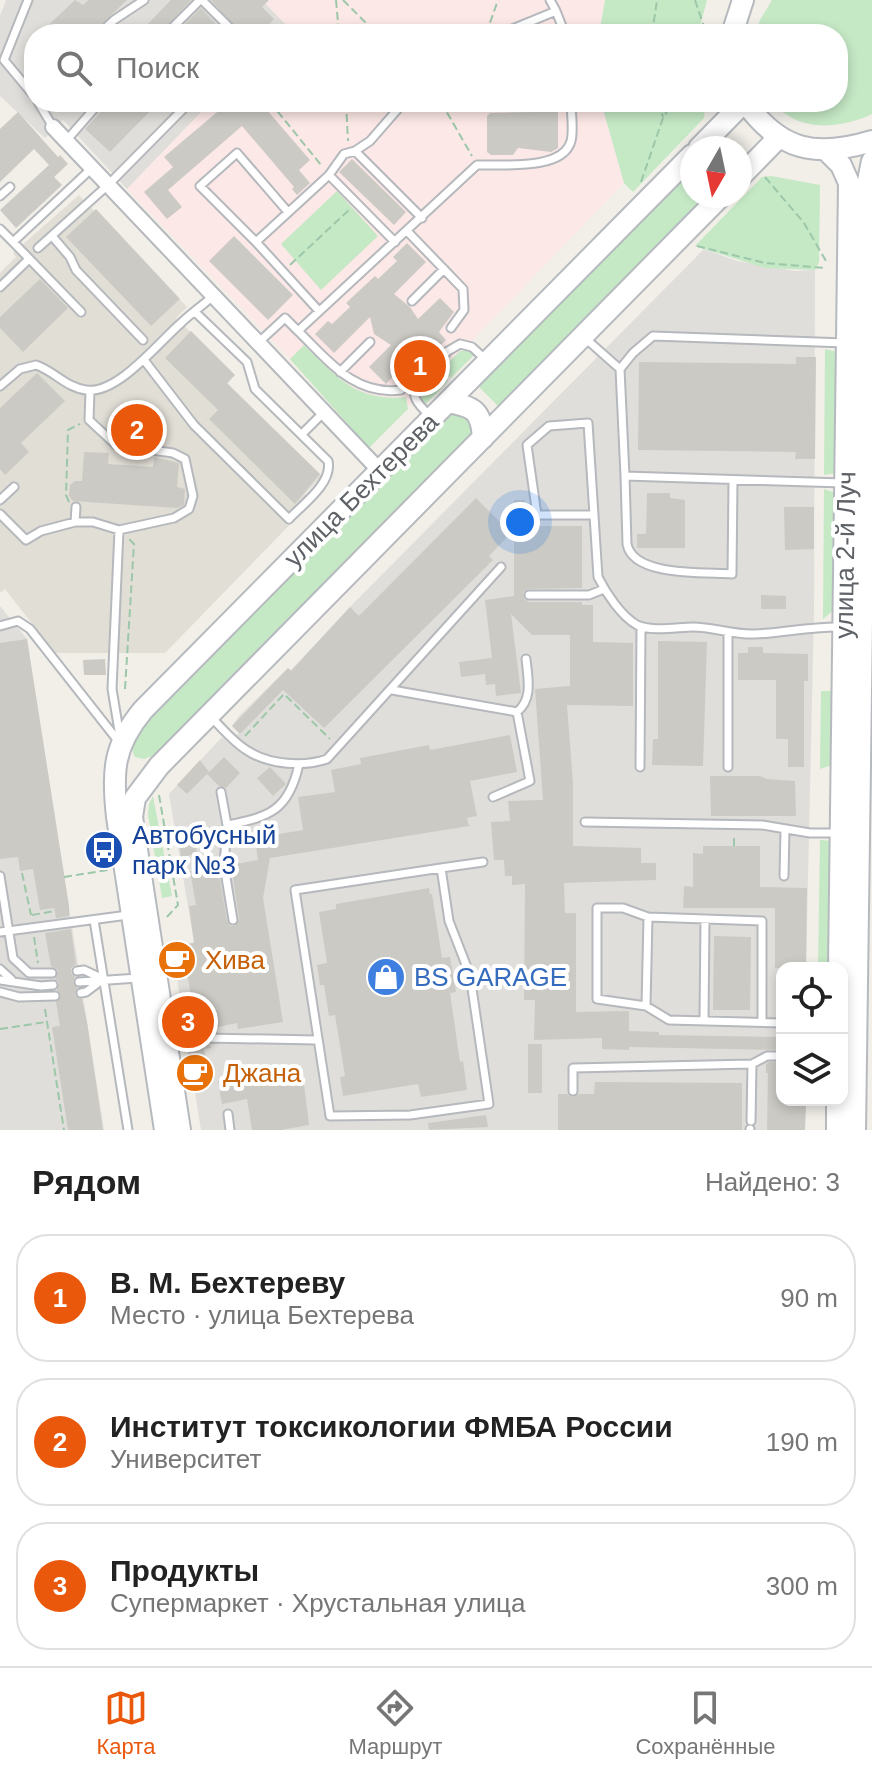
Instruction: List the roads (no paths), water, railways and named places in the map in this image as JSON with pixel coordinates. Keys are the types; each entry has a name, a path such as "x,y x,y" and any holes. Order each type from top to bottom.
{"street":[{"path":"735,24 743,0"},
{"path":"711,136 734,112"},
{"path":"752,112 760,123 796,145 826,150 849,148 872,141"},
{"path":"53,127 380,471"},
{"path":"752,165 779,137"},
{"name":"улица 2-й Луч","path":"826,150 841,165 849,183 848,343 860,482 859,656 865,916 852,1103 855,1130"},
{"name":"улица 2-й Луч","path":"839,962 841,833 859,656 844,627 860,482 869,357 868,181 872,161"},
{"name":"улица Бехтерева","path":"125,817 114,778 121,743 143,710 680,167"},
{"name":"улица Бехтерева","path":"125,817 135,798 158,776 209,715 709,208"},
{"path":"448,402 474,410 482,424 483,438"},
{"path":"121,743 125,760 131,767 158,776"},
{"path":"125,817 146,916 149,977 159,1045 165,1130"},
{"path":"159,1045 180,1130"},
{"name":"улица 2-й Луч","path":"837,1130 852,1103"}],"lane":[{"path":"24,84 4,60 28,0"},
{"path":"110,24 144,0"},
{"path":"176,24 201,0 226,24"},
{"path":"550,0 561,24"},
{"path":"524,24 556,11"},
{"path":"44,112 53,127"},
{"path":"66,141 91,112"},
{"path":"38,248 108,185 180,112"},
{"path":"256,242 329,175 334,165 370,141 395,112"},
{"path":"298,331 477,165 545,162 562,155 571,141 571,112"},
{"path":"352,151 422,218"},
{"path":"288,212 237,153 200,186 319,311"},
{"path":"13,242 92,168"},
{"path":"329,175 395,242"},
{"path":"0,196 10,187"},
{"path":"0,229 81,312"},
{"path":"407,231 463,289 465,301 460,319 451,328"},
{"path":"52,236 70,257 76,270 143,340"},
{"path":"0,287 29,259"},
{"path":"412,301 444,269"},
{"path":"0,386 20,369 36,365 78,389 102,390 144,360 213,296"},
{"path":"144,360 194,425 289,519 328,473 328,461 255,389 247,362 195,312"},
{"path":"258,343 285,318 348,380 369,389 401,390"},
{"path":"733,481 732,574 656,569 633,558 628,552 620,369 633,353 653,336 848,343"},
{"path":"583,337 620,369"},
{"path":"340,372 370,342"},
{"path":"432,418 416,400 414,388 453,346 472,347 488,362"},
{"path":"0,514 26,540 41,531 75,522 93,522 119,530 158,524 189,509 193,496 187,465 180,455 116,445 89,420 90,391"},
{"path":"302,434 324,412"},
{"path":"593,515 537,515 527,445 549,426 588,423 598,577 630,620 641,627 706,627 728,633 756,634 813,626 844,627"},
{"path":"625,476 860,482"},
{"path":"0,500 14,487"},
{"path":"75,522 76,507"},
{"path":"119,530 112,689 121,743"},
{"path":"209,715 246,751 260,757 299,764 313,764 327,759 501,567"},
{"path":"529,595 589,595 604,589"},
{"path":"0,626 18,621 30,629 121,743"},
{"path":"640,767 641,627"},
{"path":"728,633 728,767"},
{"path":"517,712 526,704 526,659"},
{"path":"392,690 517,712"},
{"path":"493,797 530,781 517,712"},
{"path":"227,825 259,819 276,810 288,798 299,764"},
{"path":"221,792 227,825 224,865 233,920"},
{"path":"585,822 762,825 810,833 841,833"},
{"path":"784,876 785,829"},
{"path":"441,868 449,921 470,975 489,1104 410,1115 330,1116 295,890 441,868 483,862"},
{"path":"0,876 4,931 13,958 29,973 52,973"},
{"path":"762,1022 762,921 648,917 623,908 597,908 597,999 646,1006 669,1020 776,1023"},
{"path":"4,931 146,916"},
{"path":"646,1006 648,917"},
{"path":"704,1021 705,919"},
{"path":"94,920 128,1130"},
{"path":"0,969 16,982"},
{"path":"77,971 84,970 103,979"},
{"path":"79,982 149,977"},
{"path":"81,993 103,979"},
{"path":"0,980 53,985"},
{"path":"0,992 19,997 55,996"},
{"path":"159,1045 206,1038 316,1040"},
{"path":"573,1091 573,1068 752,1064 767,1056 776,1056"},
{"path":"750,1127 752,1064"},
{"path":"228,1114 230,1130"}],"place":[{"name":"В. М. Бехтереву","path":"420,366"},
{"name":"Институт токсикологии ФМБА России","path":"137,430"},
{"name":"Автобусный парк №3","path":"104,850"},
{"name":"Хива","path":"177,960"},
{"name":"BS GARAGE","path":"386,977"},
{"name":"Продукты","path":"188,1022"},
{"name":"Джана","path":"195,1073"}]}
